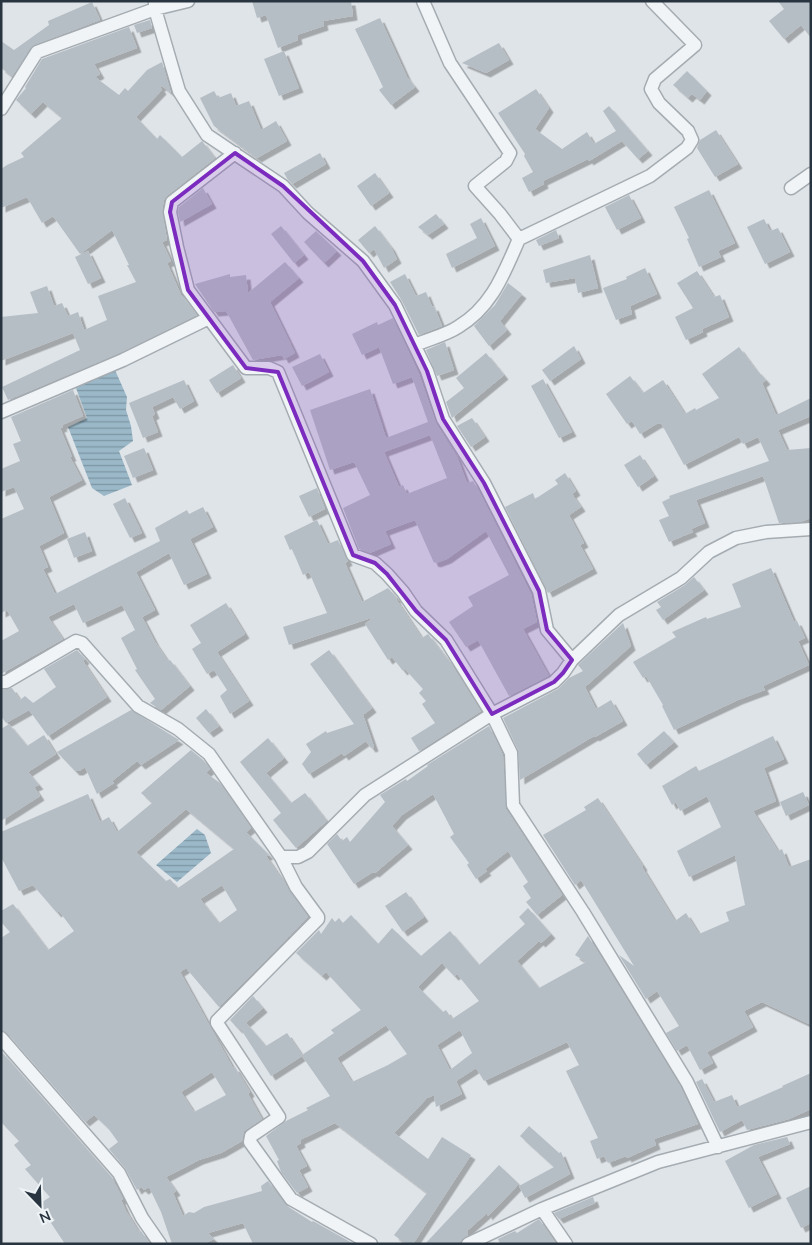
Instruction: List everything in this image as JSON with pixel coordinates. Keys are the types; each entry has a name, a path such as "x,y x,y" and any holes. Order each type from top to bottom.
{"street":[{"path":"1,109 38,52 155,5 188,1"},
{"path":"423,1 450,63 510,153 506,161 475,186 519,239"},
{"path":"415,345 458,327 480,309 498,287 519,239 650,176 688,148 692,140 688,131 659,103 650,89 655,79 695,45 652,1"},
{"path":"155,5 179,91 207,135 282,186 308,213 363,262 395,305 427,371 443,419 484,482 539,591 548,630 572,660"},
{"path":"235,153 172,202 170,212 188,290 246,368 269,368 278,372 353,555 375,563 403,592 416,611 446,640 492,714 511,753 513,805 583,912 687,1082 718,1147"},
{"path":"791,188 811,174"},
{"path":"1,412 123,360 210,318"},
{"path":"281,857 298,857 308,852 365,795 492,714 554,682 563,674 572,660 619,615 681,578 709,552 736,538 766,532 811,529"},
{"path":"1,682 6,682 76,641 82,643 138,706 178,729 209,754 281,857 296,887 318,919 217,1023 280,1117 251,1136 250,1142 291,1199 371,1244"},
{"path":"1,1038 118,1173 142,1218 160,1244"},
{"path":"468,1244 542,1209 658,1162 811,1122"},
{"path":"542,1209 566,1244"}],"highlighted area":[{"path":"235,153 283,186 363,261 395,305 427,371 443,419 484,483 539,591 547,630 572,660 554,682 492,714 446,640 416,611 387,574 375,563 353,555 278,372 246,368 188,290 170,212 172,202"}],"water":[{"path":"115,370 127,397 126,410 133,441 119,451 132,485 104,496 92,488 68,427 87,418 76,388"},
{"path":"197,829 205,835 211,853 177,882 156,865"}],"building":[{"path":"252,1 351,1 353,16 323,21 324,26 297,35 298,40 278,48 266,15 257,18"},
{"path":"778,1 811,1 811,38 801,25 784,39 769,21 784,9"},
{"path":"92,2 100,20 34,45 12,76 1,68 1,41 14,50 49,25 48,21"},
{"path":"380,18 407,77 415,87 391,105 379,90 383,87 355,29"},
{"path":"150,20 152,28 137,33 134,25"},
{"path":"129,27 137,48 94,64 100,74 95,77 119,95 125,88 128,91 147,70 162,62 171,93 162,86 160,87 162,90 136,117 157,139 160,135 182,157 202,141 215,158 167,196 162,210 167,240 162,242 171,261 167,263 181,295 197,315 120,353 8,400 2,387 80,350 73,333 1,361 1,317 38,313 30,292 47,286 54,306 62,303 68,316 78,312 84,330 107,320 98,296 136,282 112,230 80,254 53,216 42,223 27,197 1,208 1,169 24,157 21,153 62,118 43,102 31,114 16,100 26,88 42,59"},
{"path":"499,43 509,60 486,73 462,63"},
{"path":"284,51 299,88 279,96 264,59"},
{"path":"687,71 707,91 700,100 692,94 688,98 673,85"},
{"path":"536,89 549,108 535,129 562,149 587,132 594,144 616,131 603,111 609,106 648,151 638,159 622,141 589,161 588,159 543,181 544,184 529,192 522,178 533,172 524,156 525,154 498,113"},
{"path":"214,91 218,98 231,93 236,106 249,101 261,130 276,121 287,141 257,158 214,126 200,98"},
{"path":"716,130 738,164 715,177 697,148 700,140"},
{"path":"320,153 326,164 292,184 288,180 284,173"},
{"path":"375,173 389,193 371,206 357,186"},
{"path":"203,188 212,204 180,222 179,207"},
{"path":"709,190 735,243 718,251 721,257 699,267 687,239 689,238 674,207"},
{"path":"629,195 641,218 617,230 605,207"},
{"path":"436,214 444,224 428,235 418,227"},
{"path":"481,218 495,246 452,268 446,254 477,238 470,224"},
{"path":"764,219 770,231 778,228 790,252 765,264 747,227"},
{"path":"281,226 304,255 294,263 271,234"},
{"path":"375,226 391,247 397,259 384,268 374,249 369,253 358,240"},
{"path":"556,230 559,238 539,246 536,240"},
{"path":"316,231 337,251 324,263 304,242"},
{"path":"88,251 101,278 88,284 75,257"},
{"path":"590,255 598,288 578,293 575,278 546,283 543,270"},
{"path":"285,262 299,278 270,302 295,353 284,359 282,355 253,360 226,311 214,312 195,284 230,274 230,277 246,275 248,293"},
{"path":"645,268 657,294 630,306 632,314 616,320 603,288 627,279 626,277"},
{"path":"697,271 714,297 720,295 729,317 702,329 703,332 686,340 675,317 693,308 677,283"},
{"path":"405,274 416,296 426,292 442,326 419,335 390,282"},
{"path":"508,283 522,294 500,321 507,330 489,346 474,326 495,305"},
{"path":"393,318 419,374 436,423 457,457 467,483 473,481 477,487 531,594 537,622 523,629 549,676 509,696 478,640 466,647 449,622 473,606 468,597 509,575 486,531 447,559 434,563 415,520 385,531 391,544 370,553 359,549 343,508 370,495 354,462 330,470 310,410 370,389 386,438 428,422 412,377 393,384 379,347 362,355 352,334 377,322 378,325","holes":["430,435 447,478 407,494 403,485 399,487 384,452"]},
{"path":"445,342 454,370 437,376 426,350"},
{"path":"574,346 581,359 550,381 542,370"},
{"path":"739,347 766,380 762,383 776,415 811,398 811,416 778,430 787,450 811,448 811,518 800,522 779,523 763,476 696,500 705,523 691,529 693,532 669,542 659,520 669,516 662,502 670,498 669,496 769,461 758,437 743,444 739,437 684,465 661,423 640,434 632,421 627,424 606,394 630,376 643,393 663,380 685,414 719,398 702,374"},
{"path":"486,353 504,375 452,418 446,402 464,388 456,378"},
{"path":"320,354 329,372 302,386 292,367"},
{"path":"233,365 241,378 217,393 209,380"},
{"path":"543,379 572,432 559,438 531,386"},
{"path":"184,380 194,401 180,409 173,397 152,407 155,414 152,416 158,432 143,438 129,403"},
{"path":"73,390 83,416 62,425 63,427 60,428 72,457 70,457 82,480 49,497 64,533 39,546 48,567 43,569 55,594 160,541 155,528 187,510 189,514 203,507 213,527 190,539 207,574 184,585 169,553 136,572 155,610 142,617 155,642 168,661 170,660 190,686 161,710 150,703 155,699 135,670 137,669 121,638 135,630 122,605 83,623 74,604 48,617 63,639 1,674 1,641 19,631 7,610 1,613 1,519 24,509 14,487 1,492 1,469 20,461 13,444 21,441 11,417"},
{"path":"472,418 485,437 471,447 457,426"},
{"path":"144,448 153,470 133,478 124,456"},
{"path":"640,455 654,476 638,487 624,465"},
{"path":"565,473 576,491 572,494 581,507 569,515 584,543 580,545 593,569 548,593 505,507 533,493 535,499 558,484 555,480"},
{"path":"317,488 325,509 309,517 299,496"},
{"path":"125,498 142,533 130,538 113,504"},
{"path":"317,520 328,544 338,540 348,561 345,563 362,602 388,588 397,598 422,638 428,634 451,664 481,711 419,751 411,738 435,723 422,704 426,701 419,693 423,689 405,669 403,671 392,657 388,660 365,624 374,617 289,645 283,627 327,613 309,572 303,575 284,536"},
{"path":"85,532 92,551 74,558 67,539"},
{"path":"771,568 794,622 797,621 805,638 798,641 809,665 763,686 765,690 738,700 674,730 663,705 646,676 643,678 633,662 676,637 672,632 706,617 707,619 741,607 732,584"},
{"path":"694,577 704,590 663,620 656,610 661,607 657,602 685,585"},
{"path":"226,603 245,634 217,652 249,701 230,714 220,696 227,690 214,670 207,674 192,649 201,643 190,625"},
{"path":"623,623 631,646 585,687 596,709 611,700 623,721 520,780 518,750 503,718 558,689 569,678 583,671 578,665"},
{"path":"77,650 85,659 83,661 107,697 48,736 29,710 6,723 1,716 1,690 12,688 20,700 25,696 33,703 56,687 44,669"},
{"path":"329,650 372,708 363,715 374,747 371,748 366,741 344,756 342,753 309,774 302,764 311,752 306,744 326,731 327,733 354,724 310,664"},
{"path":"206,709 219,726 209,733 196,718"},
{"path":"131,710 179,740 141,765 137,761 112,781 114,783 97,794 85,767 75,771 57,752"},
{"path":"9,724 27,746 44,735 56,754 28,772 39,785 34,787 40,796 1,821 1,729"},
{"path":"489,726 503,755 506,809 562,895 537,915 526,902 531,898 523,886 528,882 508,851 485,869 487,871 476,879 467,865 469,863 450,837 454,834 433,794 402,815 392,826 408,845 375,873 373,872 354,884 327,844 337,834 342,841 347,837 350,842 385,802 380,795 406,779 407,781 427,765"},
{"path":"664,731 674,742 646,765 637,754"},
{"path":"773,736 784,759 764,768 776,801 753,811 778,851 782,849 789,867 811,859 811,1025 762,1002 744,1011 753,1027 707,1052 713,1063 700,1070 687,1045 677,1051 666,1033 679,1026 657,991 646,999 619,955 634,966 581,880 575,885 543,835 586,810 584,807 598,798 643,866 675,921 686,913 699,934 729,921 726,912 745,905 735,855 689,877 677,851 721,827 707,796 680,811 676,802 672,805 662,786 696,766 699,771"},
{"path":"268,738 284,758 266,773 291,803 305,793 327,821 296,848 273,820 281,813 240,762"},
{"path":"191,750 210,769 206,773 220,783 251,828 246,832 269,855 266,856 308,917 219,1007 186,968 180,972 233,1068 235,1067 250,1092 248,1094 262,1119 244,1131 242,1141 221,1153 199,1160 166,1177 176,1191 173,1193 183,1216 189,1212 194,1213 204,1207 262,1191 261,1186 268,1181 287,1206 312,1222 354,1244 253,1244 243,1223 208,1233 214,1239 204,1244 172,1244 161,1212 149,1187 144,1190 141,1187 137,1190 125,1168 109,1149 118,1142 108,1128 94,1115 85,1122 7,1033 1,1030 1,938 10,932 1,922 1,911 13,904 48,950 74,931 59,911 57,913 33,885 19,891 1,857 1,832 88,794 100,822 109,817 117,832 152,803 141,793","holes":["186,809 234,849 178,888 170,879 166,881 136,852","222,885 237,910 219,923 200,899","212,1072 226,1095 194,1112 181,1092"]},
{"path":"803,792 809,805 786,816 780,802"},
{"path":"406,892 424,917 403,932 385,906"},
{"path":"528,908 551,934 541,943 539,941 517,961 539,988 586,962 575,955 588,936 680,1086 698,1124 654,1139 656,1145 627,1158 626,1156 608,1163 604,1156 597,1159 590,1141 598,1138 566,1071 579,1065 567,1042 484,1081 476,1068 456,1081 462,1094 436,1107 434,1095 427,1098 394,1133 428,1159 442,1137 471,1155 413,1244 406,1244 394,1235 427,1193 335,1123 300,1140 301,1143 296,1146 307,1166 299,1170 308,1187 297,1193 281,1172 277,1161 279,1160 266,1136 286,1121 308,1110 306,1108 330,1096 302,1056 271,1076 240,1028 238,1029 230,1020 253,996 263,1008 242,1026 246,1023 266,1046 287,1033 302,1055 334,1033 331,1030 361,1010 326,972 322,976 296,953 319,930 321,934 332,918 335,922 339,918 343,923 351,915 378,944 392,928 421,956 450,931 479,965 525,924 519,917","holes":["442,963 454,976 457,974 479,1001 452,1019 446,1010 443,1012 418,987","386,1025 407,1054 352,1082 337,1058","460,1030 472,1053 450,1070 437,1045"]},
{"path":"1,1051 112,1178 123,1199 121,1200 126,1211 139,1232 141,1231 150,1244 65,1244 51,1223 55,1220 39,1204 50,1197 25,1169 31,1165 14,1145 19,1141 1,1122"},
{"path":"811,1073 811,1109 789,1119 747,1130 742,1120 720,1132 696,1082 702,1079 714,1102 732,1095 737,1107"},
{"path":"529,1126 559,1153 561,1152 570,1174 525,1198 519,1186 554,1167 520,1136"},
{"path":"787,1137 790,1144 758,1157 777,1194 749,1208 725,1161 754,1145"},
{"path":"499,1165 519,1184 488,1216 487,1213 467,1231 468,1235 462,1239 460,1244 425,1244"},
{"path":"811,1186 811,1223 801,1228 786,1198"},
{"path":"593,1197 595,1203 559,1219 554,1213"},
{"path":"539,1219 556,1244 500,1244 498,1239 515,1231 517,1233"}]}
